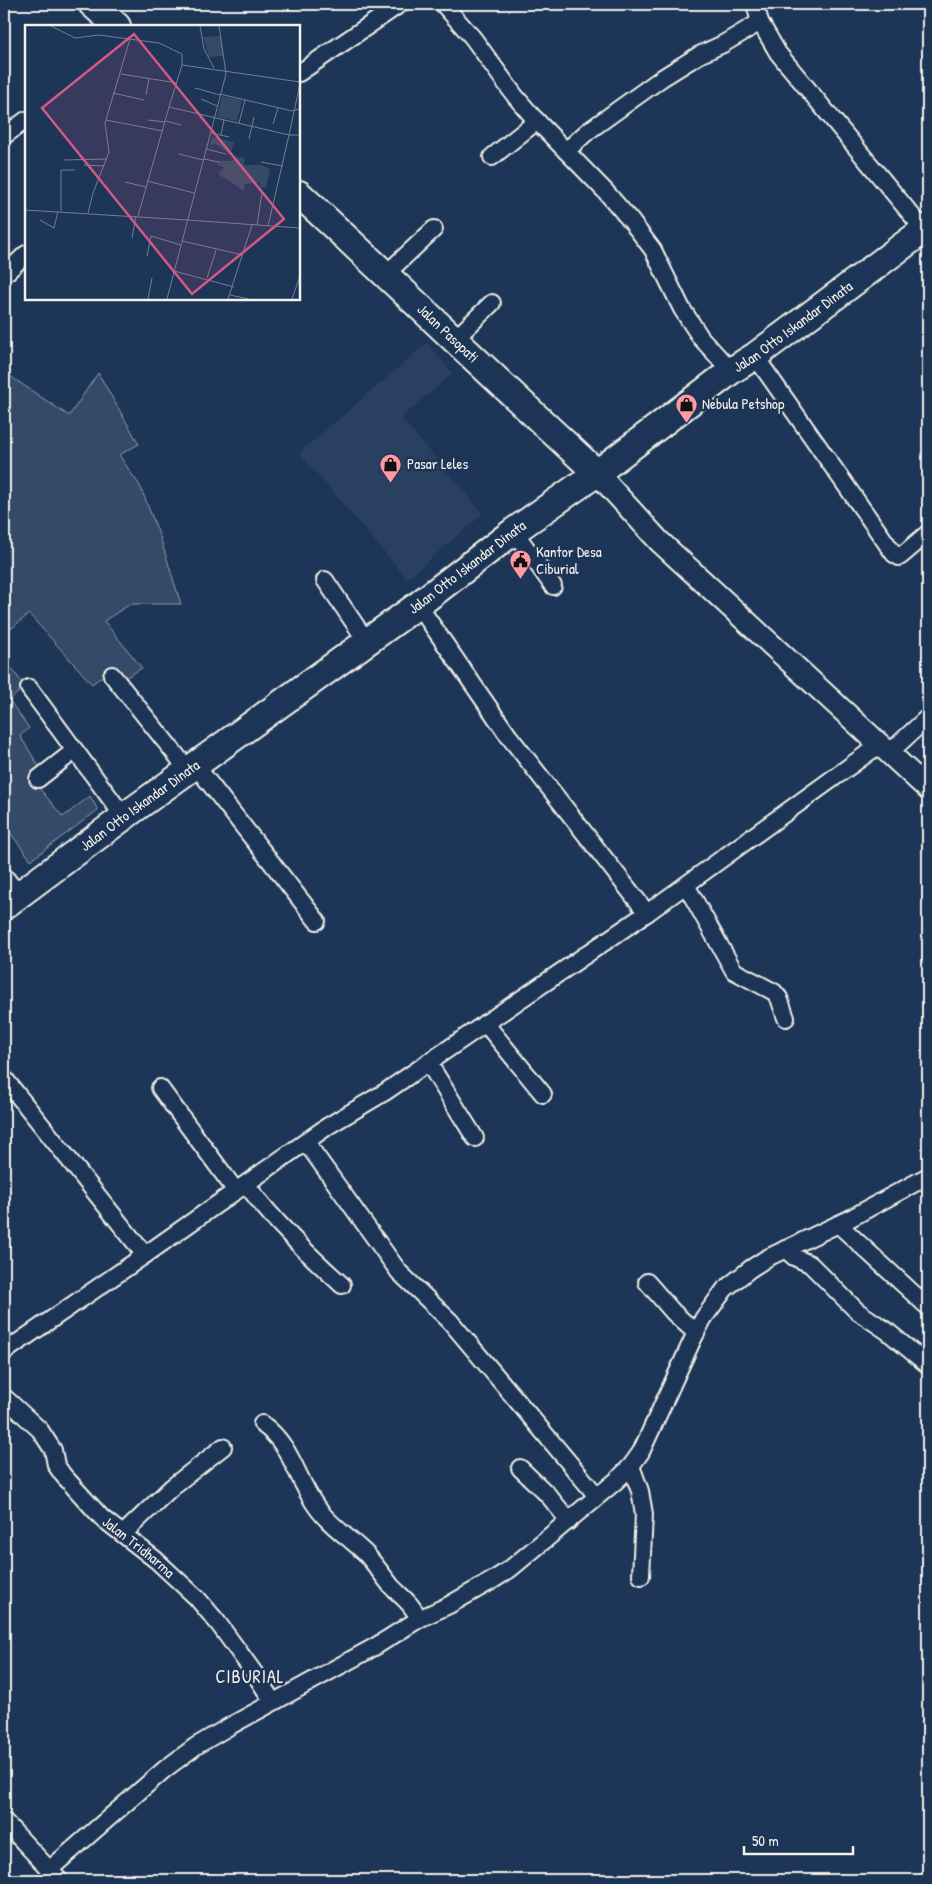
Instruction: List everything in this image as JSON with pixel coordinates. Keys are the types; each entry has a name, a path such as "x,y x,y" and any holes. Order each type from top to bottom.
{"main road":[{"path":"92,4 116,25"},
{"name":"Jalan Pasopati","path":"300,195 597,473"},
{"name":"Jalan Otto Iskandar Dinata","path":"9,893 124,817 367,642 514,531 597,473 731,371 755,356 926,228"}],"street":[{"path":"300,72 400,4"},
{"path":"443,4 473,38 515,96 612,200 653,250 682,309 701,338 731,371"},
{"path":"755,4 760,22 778,53 926,228"},
{"path":"566,151 586,132 662,78 699,55 723,44 760,22"},
{"path":"4,136 25,121"},
{"path":"492,158 537,121"},
{"path":"386,274 434,228"},
{"path":"8,271 25,255"},
{"path":"455,340 492,303"},
{"path":"755,356 894,554 899,557 902,556 928,533"},
{"path":"597,473 659,540 928,789"},
{"path":"514,531 553,586"},
{"path":"325,580 367,642"},
{"path":"418,605 508,736 647,913"},
{"path":"112,675 193,768 317,920"},
{"path":"29,688 124,817"},
{"path":"4,1352 306,1142 428,1062 647,913 928,718"},
{"path":"38,779 74,751"},
{"path":"686,885 734,971 774,992 779,998 786,1018"},
{"path":"485,1023 543,1094"},
{"path":"428,1062 475,1138"},
{"path":"4,1078 144,1256"},
{"path":"160,1088 241,1188 342,1285"},
{"path":"306,1142 399,1272 450,1321 597,1496"},
{"path":"4,1821 54,1875 165,1769 196,1746 272,1702 376,1646 419,1619 449,1605 499,1576 616,1482 631,1466 648,1441 696,1333 716,1299 725,1289 750,1269 785,1249 838,1224 928,1176"},
{"path":"838,1224 928,1307"},
{"path":"785,1249 794,1257 810,1264 857,1311 887,1331 928,1365"},
{"path":"647,1282 673,1312 696,1333"},
{"name":"Jalan Tridharma","path":"4,1397 40,1430 48,1440 53,1450 56,1465 63,1475 102,1518 156,1560 197,1598 218,1623 255,1674 272,1702"},
{"path":"262,1424 282,1442 315,1505 325,1517 371,1560 415,1610 419,1619"},
{"path":"123,1534 172,1487 223,1447"},
{"path":"631,1466 640,1491 644,1514 641,1576"},
{"path":"520,1468 548,1496 569,1521"}],"shaded area":[{"name":"Pasar Leles","path":"427,343 453,373 401,418 483,514 407,579 299,453"},
{"path":"4,372 69,416 98,373 139,444 119,455 140,486 160,537 181,604 130,604 104,621 142,668 115,684 108,672 92,684 29,614 12,628 4,627"},
{"path":"10,666 25,687 9,700 29,728 20,736 42,771 31,778 63,817 90,796 98,810 31,860 4,825 4,671"}],"place":[{"name":"Nebula Petshop","path":"686,423"},
{"name":"Pasar Leles","path":"391,483"},
{"name":"Kantor Desa Ciburial","path":"520,580"}],"district":[{"name":"CIBURIAL","path":"250,1677"}]}
